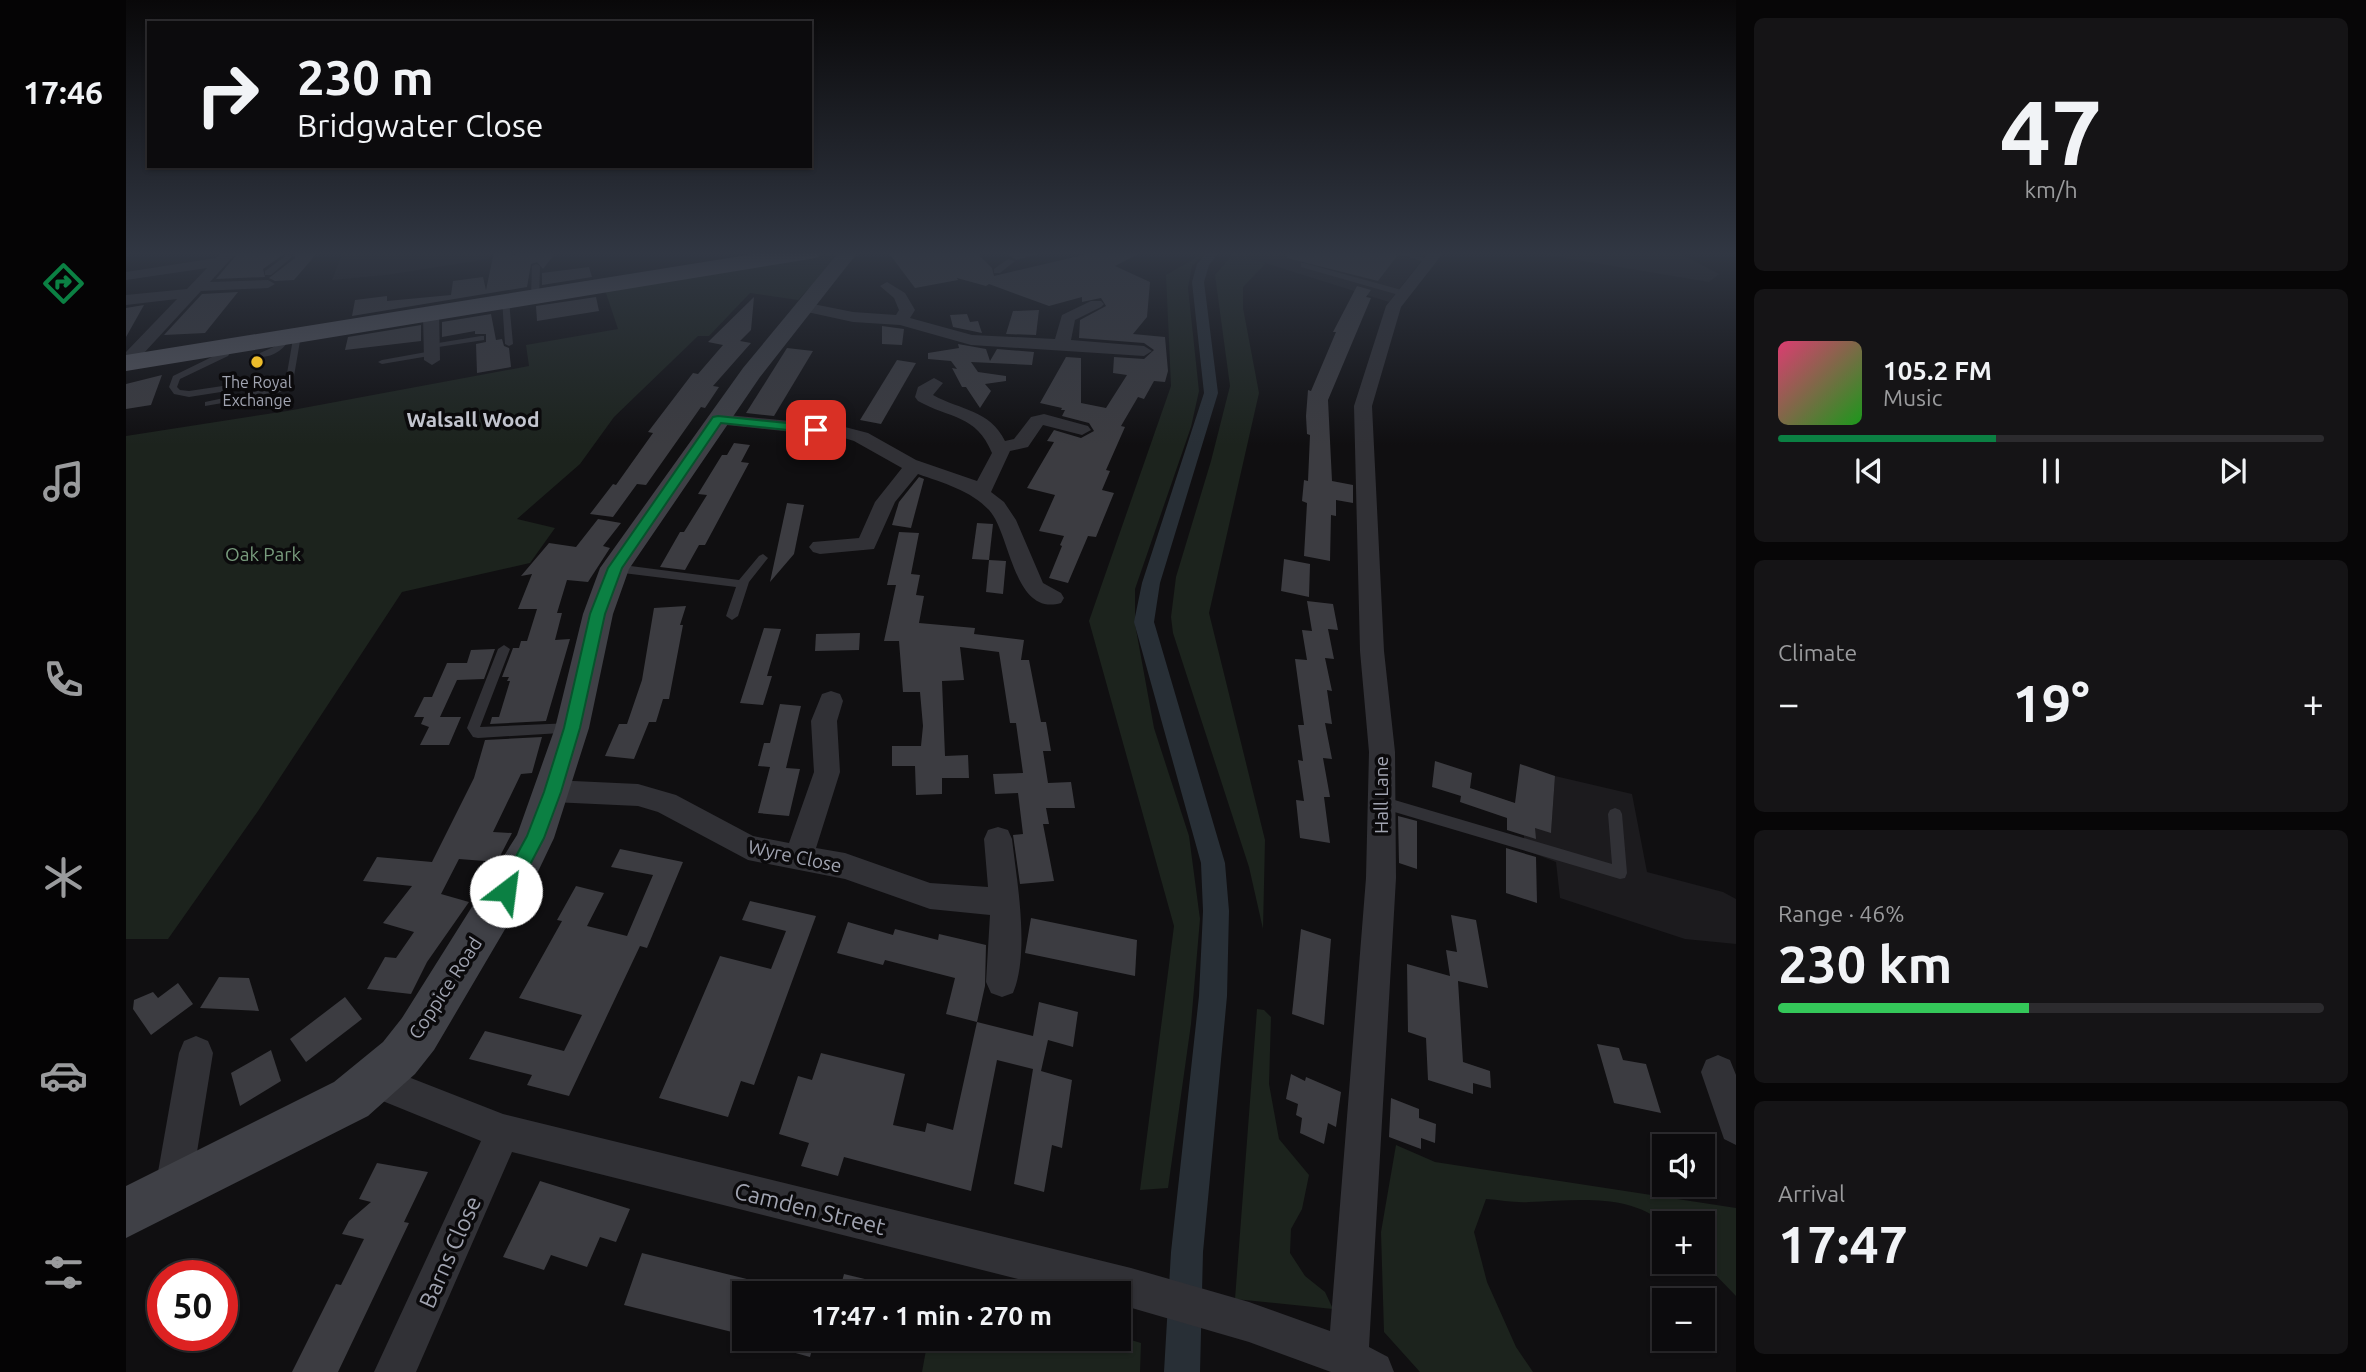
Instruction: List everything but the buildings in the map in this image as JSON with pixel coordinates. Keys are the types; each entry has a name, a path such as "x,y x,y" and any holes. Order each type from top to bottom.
{"highway":[{"path":"126,363 412,316"}],"main road":[{"name":"Coppice Road","path":"126,1213 351,1099 375,1081 418,1034 520,868 535,838 572,728 598,614 615,568 718,419 796,316"}],"street":[{"path":"126,363 170,316"},
{"path":"431,316 432,353"},
{"path":"848,316 901,320 971,340 1144,351"},
{"path":"901,320 903,316"},
{"path":"1062,344 1070,316"},
{"name":"Hall Lane","path":"1361,1365 1381,878 1382,752 1372,652 1363,406 1391,316"},
{"path":"1105,349 1107,370"},
{"path":"934,383 924,391 925,397 934,404 969,412 986,425 1000,447 1001,453 981,492"},
{"path":"718,419 841,432 876,444 915,466 971,486 997,506 1006,520 1034,588 1053,598"},
{"path":"1000,447 1021,443 1037,421 1044,419 1082,430"},
{"path":"820,547 867,544 878,513 892,488 915,466"},
{"path":"799,856 827,772 824,721 831,701"},
{"name":"Wyre Close","path":"552,792 638,795 666,803 748,848 845,866 930,896 1003,902"},
{"path":"998,839 1006,927 1002,982"},
{"path":"173,1189 196,1052"},
{"path":"1718,1072 1725,1119"},
{"name":"Camden Street","path":"375,1081 503,1132 1131,1288 1249,1322 1361,1365"},
{"name":"Barns Close","path":"395,1372 503,1132"}],"lane":[{"path":"506,316 509,344"},
{"path":"263,355 281,347 293,335"},
{"path":"208,404 289,386 293,335"},
{"path":"382,362 432,353 481,338"},
{"path":"231,346 225,354 176,378 173,387 177,392 189,394 269,382"},
{"path":"732,616 743,584 763,558"},
{"path":"615,568 743,584"},
{"path":"504,649 473,728 478,733 572,728"},
{"path":"1381,802 1620,873 1615,814"}],"shaded area":[{"path":"1555,776 1632,794 1647,872 1723,892 1736,899 1736,944 1685,939 1560,898 1556,862 1522,849 1526,824 1551,832"}],"green space":[{"name":"Oak Park","path":"614,316 728,316 709,336 698,336 614,417 580,464 517,519 555,528 530,563 402,592 258,811 168,939 126,939 126,436 287,411 529,366 526,345 618,329"},
{"path":"1168,316 1191,316 1199,391 1191,427 1135,589 1135,624 1154,728 1189,836 1200,919 1191,1024 1168,1188 1140,1190 1174,926 1089,621 1171,386"},
{"path":"1221,316 1245,316 1259,393 1209,613 1265,840 1263,929 1249,867 1173,633 1171,617 1176,577 1211,461 1230,386"},
{"path":"1257,1009 1264,1010 1271,1017 1269,1084 1279,1139 1309,1175 1302,1209 1291,1229 1290,1253 1305,1276 1325,1292 1333,1309 1235,1299"},
{"path":"1396,1145 1435,1162 1736,1208 1736,1296 1715,1274 1715,1211 1652,1211 1652,1215 1634,1207 1600,1201 1524,1202 1486,1199 1474,1232 1487,1282 1516,1347 1533,1372 1420,1372 1384,1332 1381,1232"},
{"path":"1131,1340 1141,1343 1140,1372 922,1372 926,1351 1131,1351"}],"waterway":[{"path":"1182,1372 1187,1252 1213,996 1216,911 1213,863 1144,622 1151,583 1211,393 1202,316"}],"place":[{"name":"The Royal Exchange","path":"257,362"}],"district":[{"name":"Walsall Wood","path":"473,420"}],"route":[{"path":"506,891 535,838 552,792 572,728 598,614 615,568 634,537 718,419 816,430"}]}
